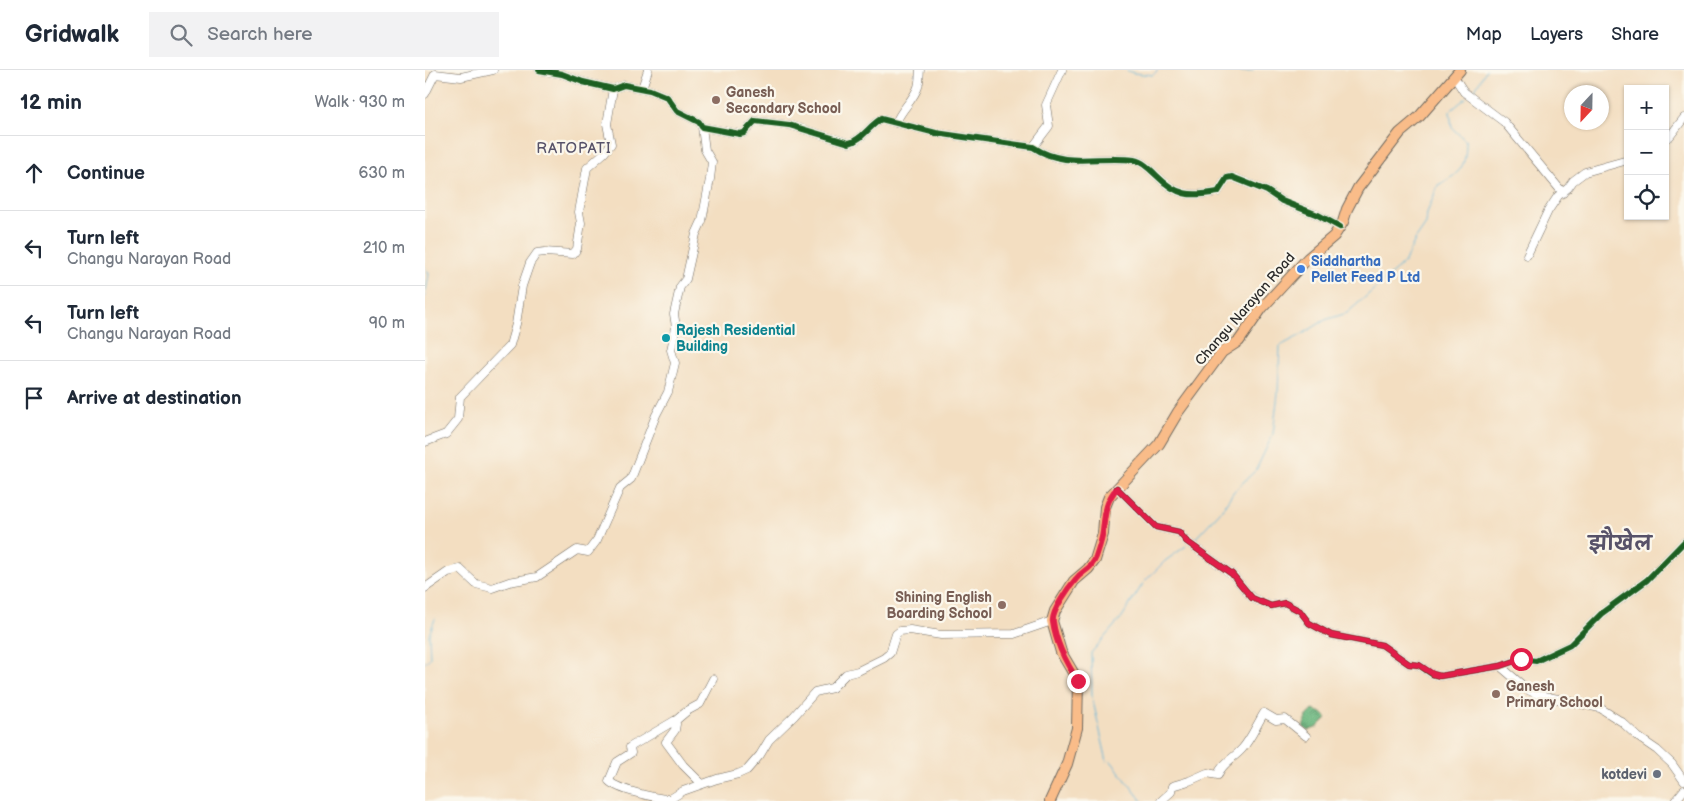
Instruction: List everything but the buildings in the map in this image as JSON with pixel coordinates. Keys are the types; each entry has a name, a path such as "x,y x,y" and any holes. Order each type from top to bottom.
{"main road":[{"name":"Changu Narayan Road","path":"1053,621 1055,611 1074,581 1088,570 1093,563 1103,534 1105,507 1109,497 1159,444 1178,412 1222,352 1239,341 1262,308 1308,258 1334,236 1340,228 1358,188 1400,133 1419,116 1458,74"},
{"path":"1050,801 1067,764 1077,728 1078,681 1061,652 1053,621"}],"street":[{"path":"425,94 435,74 461,77 493,70"},
{"path":"425,588 448,572 460,569 476,584 492,588 509,582 537,577 577,550 588,552 597,540 620,488 631,479 656,415 668,392 675,363 671,350 676,327 673,314 685,279 696,234 702,221 712,162 705,150 702,128 699,122 677,111 667,97 642,88 625,85 613,89 583,82 561,74 539,70"},
{"path":"642,88 648,70"},
{"path":"896,123 917,88 920,70"},
{"path":"1033,147 1049,126 1046,105 1062,70"},
{"path":"1458,74 1464,92 1504,122 1563,193"},
{"path":"425,442 446,434 457,419 460,397 510,345 523,286 530,263 537,253 573,254 577,249 581,223 579,212 587,168 611,144 607,124 613,89"},
{"path":"1669,137 1684,118"},
{"path":"702,128 740,134 745,133 755,122 772,123 789,125 849,143 854,142 881,119 935,134 1033,147 1045,155 1066,160 1135,160 1148,167 1159,178 1183,194 1197,196 1218,192 1227,178 1232,177 1267,191 1282,201 1319,215 1340,228"},
{"path":"1527,255 1548,211 1558,196 1573,181 1585,172 1624,161"},
{"path":"1117,488 1156,527 1179,532 1186,541 1232,574 1252,598 1271,606 1285,603 1300,611 1309,623 1331,635 1382,645 1409,664 1419,665 1440,676 1500,666 1521,659 1536,661 1569,645 1602,613 1647,580 1684,542"},
{"path":"713,678 701,704 630,747 630,754 617,762 609,781 613,785 634,793 644,793 655,798 668,800 683,791 747,770 760,755 769,740 815,692 831,688 846,674 858,671 884,658 890,653 896,634 900,631 910,630 941,635 1015,634 1053,621"},
{"path":"1500,666 1528,690 1600,708 1622,722 1637,737 1657,750 1672,764 1684,781"},
{"path":"1161,801 1171,792 1172,786 1175,784 1189,781 1207,773 1218,775 1222,767 1249,741 1252,732 1265,714 1276,720 1285,719 1306,736"},
{"path":"674,722 676,724 675,730 666,742 683,765 702,784"},
{"path":"1675,801 1684,790"}],"green space":[{"path":"1313,710 1322,713 1327,718 1318,727 1308,731 1303,727 1307,716"}],"waterway":[{"path":"1126,70 1133,73 1153,75 1158,70"},
{"path":"1236,70 1243,72 1253,70"},
{"path":"1471,94 1486,70"},
{"path":"1192,542 1220,512 1234,491 1256,470 1273,434 1278,393 1280,346 1325,320 1347,313 1404,263 1415,240 1426,224 1427,213 1438,185 1457,173 1463,163 1466,141 1452,128 1450,111 1466,98"},
{"path":"425,267 429,274 425,297"},
{"path":"1107,761 1092,697 1091,653 1122,617 1144,582 1165,561 1186,546"},
{"path":"425,663 430,658 429,635 435,619"},
{"path":"1111,761 1142,801"}],"cycle path":[{"path":"539,70 562,74 583,82 613,89 624,85 650,90 667,97 677,111 699,122 702,127 740,134 744,133 755,121 789,125 849,143 858,139 881,119 936,133 1033,147 1045,154 1058,158 1137,161 1171,187 1184,193 1218,192 1227,178 1232,177 1267,191 1282,201 1318,215 1340,227"},
{"path":"1117,488 1156,527 1179,532 1186,541 1232,574 1252,598 1271,606 1285,603 1300,611 1309,623 1331,635 1382,645 1409,664 1419,665 1432,674 1440,676 1500,666 1521,659 1536,661 1570,645 1602,613 1647,580 1684,542"}],"place":[{"name":"Ganesh Secondary School","path":"716,100"},
{"name":"Siddhartha Pellet Feed P Ltd","path":"1301,269"},
{"name":"Rajesh Residential Building","path":"666,338"},
{"name":"Shining English Boarding School","path":"1002,605"},
{"name":"Ganesh Primary School","path":"1496,694"},
{"name":"kotdevi","path":"1657,774"}],"district":[{"name":"RATOPATI","path":"574,148"},
{"name":"झौखेल","path":"1620,544"}],"route":[{"path":"1078,681 1061,652 1053,621 1055,611 1077,577 1088,570 1093,563 1103,534 1105,507 1109,497 1117,488 1156,527 1179,532 1186,541 1232,574 1252,598 1271,606 1285,603 1300,611 1309,623 1331,635 1382,645 1409,664 1419,665 1440,676 1500,666 1521,659"}]}
